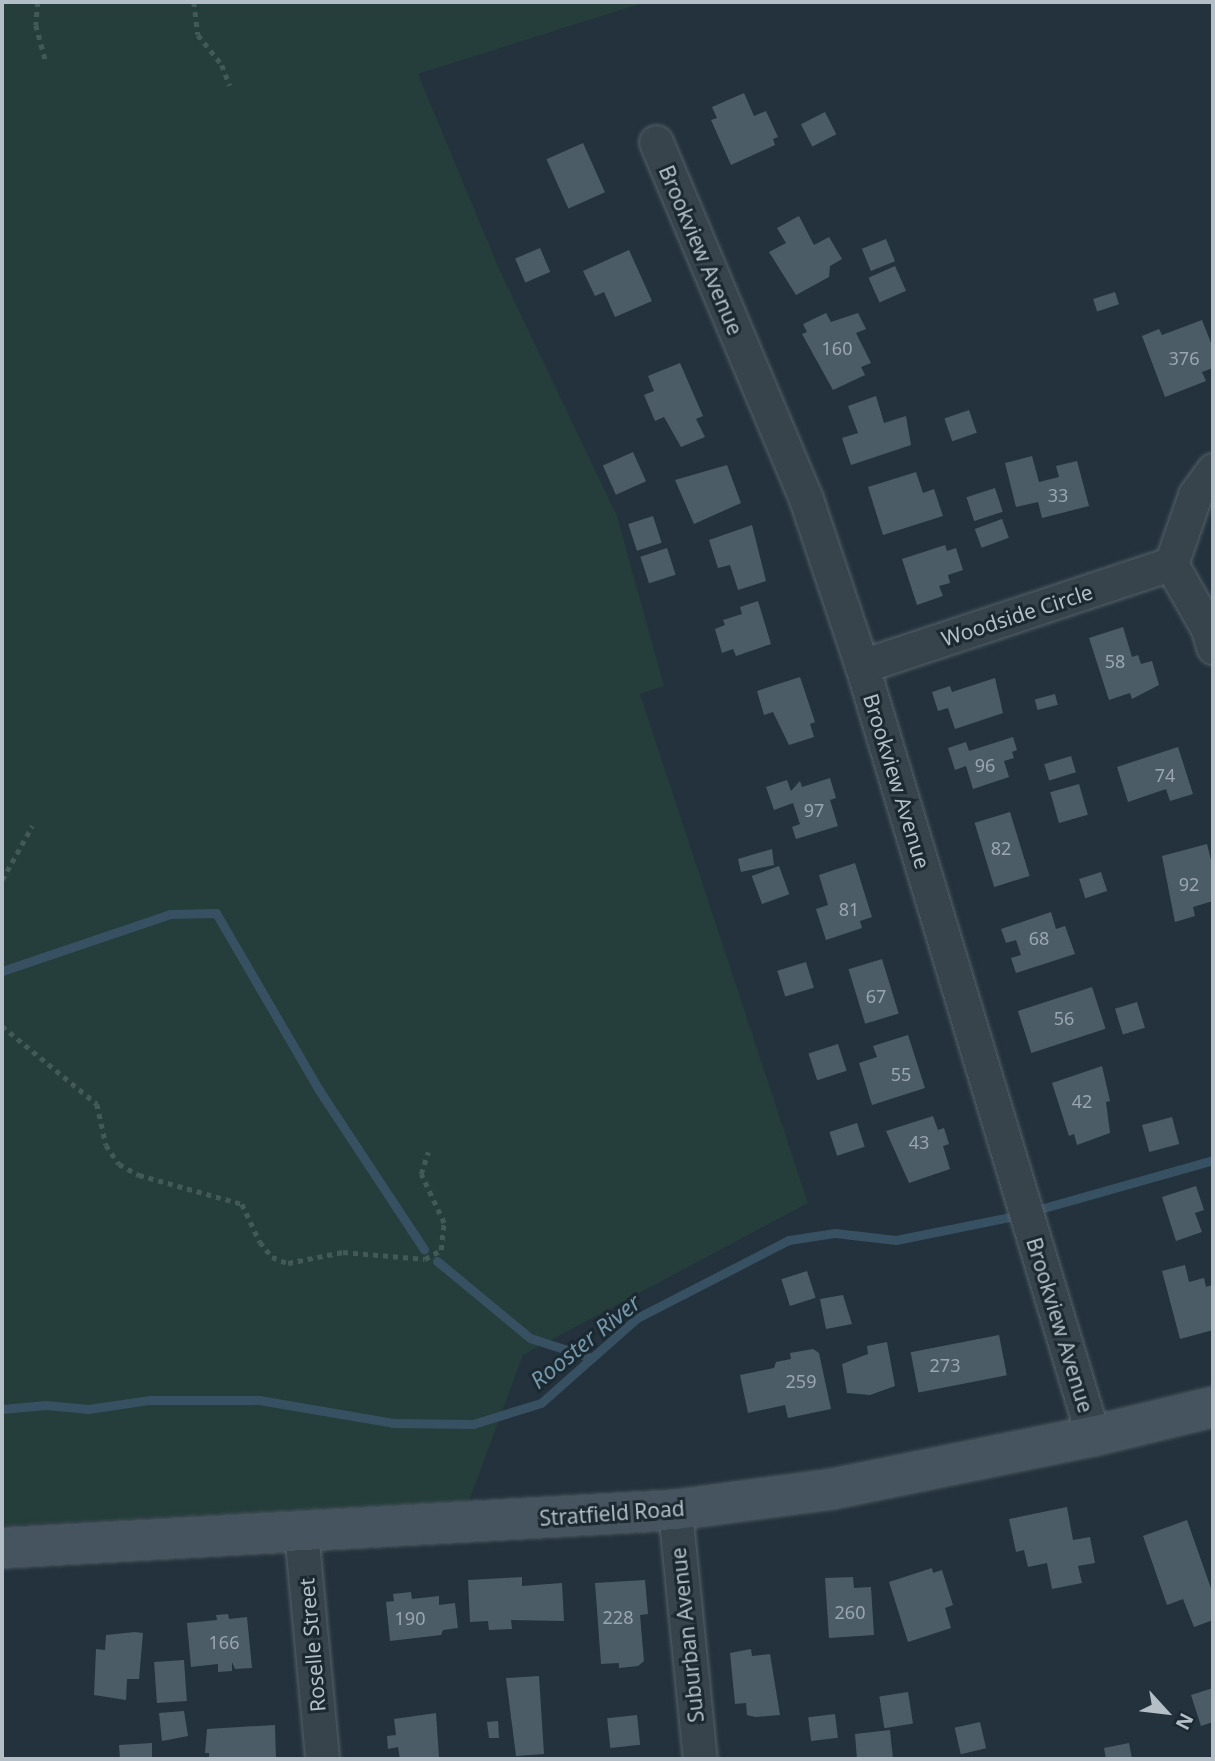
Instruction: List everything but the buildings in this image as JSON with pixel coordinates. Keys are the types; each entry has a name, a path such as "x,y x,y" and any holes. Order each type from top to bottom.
{"main road":[{"name":"Stratfield Road","path":"2,1548 675,1510 832,1489 1093,1437 1213,1407"}],"street":[{"name":"Brookview Avenue","path":"656,142 806,499 863,666 1093,1437"},
{"path":"1213,470 1195,495 1171,564 1208,629 1213,648"},
{"name":"Woodside Circle","path":"863,666 1171,564"},
{"name":"Suburban Avenue","path":"675,1510 700,1759"},
{"name":"Roselle Street","path":"301,1531 322,1759"}],"path":[{"path":"37,2 36,25 46,63"},
{"path":"194,2 198,35 222,65 230,86"},
{"path":"2,880 32,826"},
{"path":"2,1026 97,1104 106,1145 119,1164 139,1175 242,1205 272,1257 288,1263 354,1251 425,1259 441,1250 444,1223 421,1174 428,1152"}],"green space":[{"path":"2,2 646,2 418,74 500,271 617,516 664,686 640,694 808,1203 523,1355 469,1501 2,1526"}],"waterway":[{"path":"2,971 170,914 216,913 319,1090 424,1249"},
{"name":"Rooster River","path":"1033,1211 1213,1160"},
{"name":"Rooster River","path":"2,1409 46,1405 88,1409 150,1400 259,1400 393,1423 473,1424 541,1403 637,1318 789,1240 835,1233 896,1240 1020,1215"},
{"path":"437,1261 530,1338 592,1358"}]}
